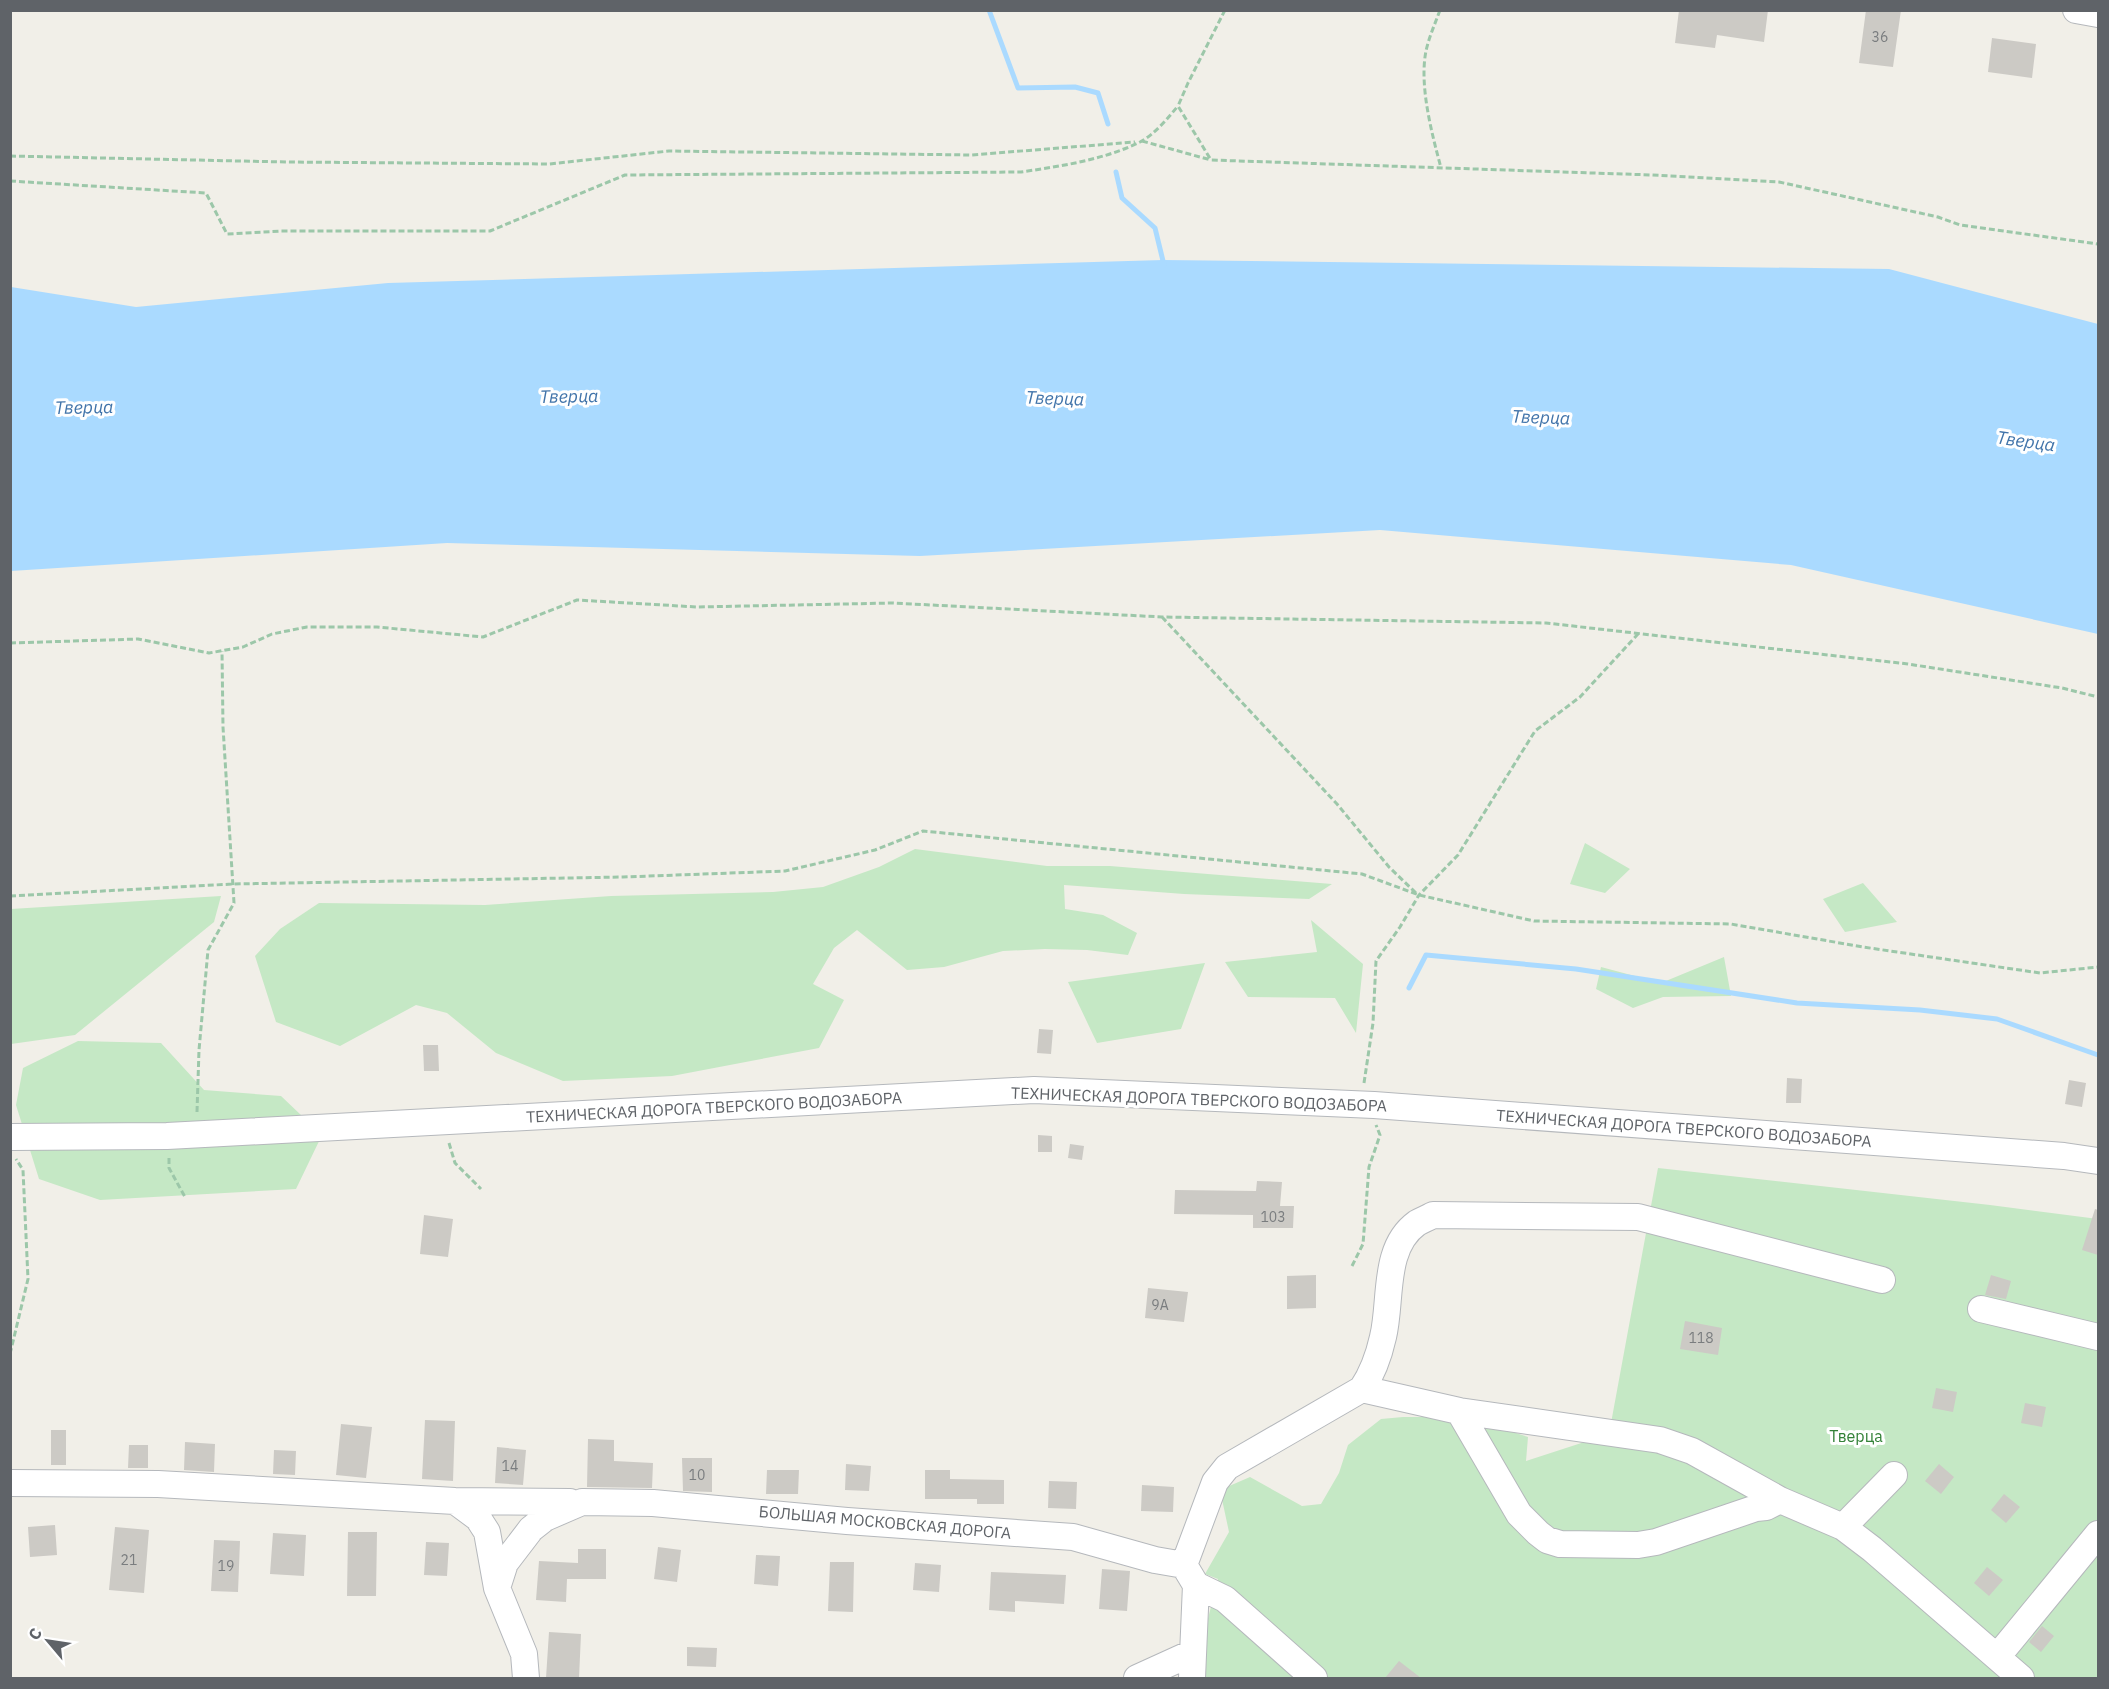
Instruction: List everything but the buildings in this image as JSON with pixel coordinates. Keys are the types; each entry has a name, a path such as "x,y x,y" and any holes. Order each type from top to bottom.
{"street":[{"path":"2076,10 2098,14"},
{"name":"ТЕХНИЧЕСКАЯ ДОРОГА ТВЕРСКОГО ВОДОЗАБОРА","path":"12,1137 167,1136 1034,1090 1366,1105 2064,1156 2098,1161"},
{"path":"1192,1678 1190,1575 1215,1482 1227,1467 1362,1389 1370,1376 1383,1337 1393,1259 1399,1246 1416,1224 1434,1215 1638,1217 1882,1280"},
{"path":"1982,1309 2098,1337"},
{"path":"1362,1389 1459,1410 1660,1440 1692,1451 1780,1500 1844,1527 2021,1678"},
{"path":"1459,1410 1519,1514 1547,1540 1560,1544 1638,1545 1656,1542 1756,1508 1766,1507 1780,1500"},
{"path":"1844,1527 1894,1475"},
{"name":"БОЛЬШАЯ МОСКОВСКАЯ ДОРОГА","path":"10,1483 158,1484 455,1501 653,1503 848,1521 1073,1537 1155,1560 1190,1575 1225,1599 1314,1678"},
{"path":"455,1501 478,1518 487,1532 497,1588 524,1654 526,1678"},
{"name":"БОЛЬШАЯ МОСКОВСКАЯ ДОРОГА","path":"497,1588 505,1563 531,1529 545,1518 582,1503"},
{"path":"1997,1657 2097,1538"},
{"path":"1137,1678 1192,1653"}],"path":[{"path":"10,181 206,193 227,234 281,231 490,231 625,175 1022,172 1085,162 1141,141 1166,122 1178,106 1225,10"},
{"path":"1440,10 1426,53 1425,88 1429,119 1441,168"},
{"path":"1178,106 1211,160"},
{"path":"10,156 286,162 549,164 669,151 971,155 1141,141 1211,160 1779,182 1938,217 1960,225 2098,244"},
{"path":"10,643 138,639 209,653 243,647 272,634 307,627 377,627 483,637 577,600 697,607 893,603 1162,617 1546,622 1908,664 2062,688 2098,696"},
{"path":"1162,617 1337,804 1389,867 1419,896"},
{"path":"1352,1266 1363,1244 1369,1167 1380,1135 1366,1105 1376,961 1419,896 1458,855 1535,731 1580,697 1638,633"},
{"path":"196,1134 199,1050 208,950 234,903 223,727 222,651"},
{"path":"10,896 233,884 611,877 784,871 874,850 923,831 1362,874 1419,896 1534,921 1731,924 1863,947 2040,973 2098,967"},
{"path":"443,1121 455,1163 482,1189"},
{"path":"167,1136 169,1168 185,1197"},
{"path":"10,1354 28,1279 23,1170 14,1156 12,1137"}],"green space":[{"path":"1585,843 1630,869 1605,893 1570,884"},
{"path":"915,849 1047,866 1110,866 1332,884 1309,899 1184,894 1064,885 1065,909 1103,915 1137,933 1128,955 1087,950 1003,951 944,967 907,970 857,930 834,948 813,984 844,1000 819,1048 672,1076 563,1081 496,1053 447,1013 416,1005 340,1046 276,1022 255,956 280,929 319,903 485,905 611,896 773,892 823,887 879,867"},
{"path":"1863,883 1897,922 1845,932 1823,899"},
{"path":"221,896 214,922 75,1035 11,1044 11,909"},
{"path":"1311,920 1363,964 1356,1033 1335,998 1248,997 1225,962 1317,952"},
{"path":"1724,957 1731,996 1663,997 1633,1008 1596,989 1601,967 1661,983"},
{"path":"1205,963 1181,1029 1097,1043 1068,982"},
{"path":"78,1041 161,1043 204,1090 281,1096 322,1135 296,1189 100,1200 39,1179 16,1105 23,1068"},
{"name":"Тверца","path":"1658,1168 2098,1219 2098,1678 1193,1678 1218,1579 1205,1574 1229,1532 1220,1490 1250,1477 1302,1506 1321,1504 1339,1473 1348,1445 1381,1419 1466,1417 1528,1437 1526,1461 1609,1434"}],"water":[{"path":"1163,260 1889,269 2098,324 2098,634 1791,565 1380,530 920,556 447,543 11,571 11,287 136,307 388,283"}],"waterway":[{"path":"989,10 1018,88 1075,87 1098,93 1108,124"},
{"path":"1116,172 1122,198 1155,228 1164,265"},
{"path":"1409,988 1426,955 1576,969 1797,1003 1920,1010 1997,1019 2098,1055"}]}
